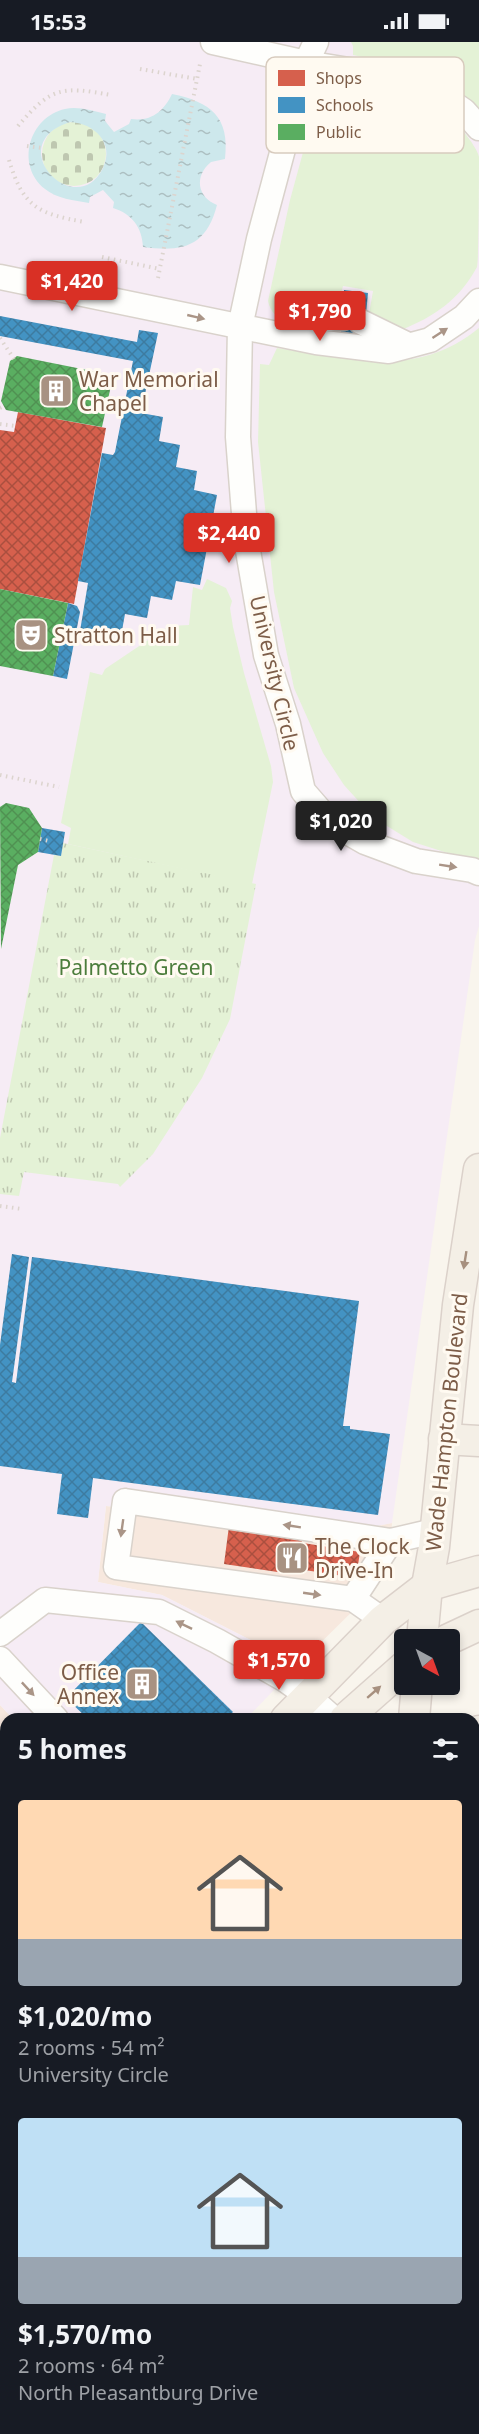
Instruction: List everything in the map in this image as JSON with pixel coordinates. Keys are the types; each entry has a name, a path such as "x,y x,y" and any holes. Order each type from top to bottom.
{"main road":[{"name":"Wade Hampton Boulevard","path":"423,1629 458,1305 476,1203 479,1168"},
{"path":"444,1439 479,1441"},
{"path":"292,1713 382,1620 427,1586 479,1571"},
{"path":"460,1634 479,1625"},
{"path":"352,1713 394,1676"},
{"path":"415,1713 416,1695"}],"street":[{"path":"213,42 311,53"},
{"path":"464,111 479,128"},
{"name":"University Circle","path":"283,153 259,239 240,327 238,437 246,539 266,655 288,724 303,791 330,822 365,842 416,861 479,873"},
{"path":"0,277 153,307 240,327 389,351 430,339 464,317 479,301"},
{"path":"290,336 313,322 329,317 352,320 408,345"},
{"path":"382,1620 353,1599 116,1567 125,1501 391,1541 434,1531"},
{"path":"353,1599 391,1541"},
{"path":"0,1634 45,1600 159,1612 217,1641 308,1696 327,1713"},
{"path":"0,1659 50,1713"}],"path":[{"path":"158,278 200,64"},
{"path":"140,69 197,79"},
{"path":"18,126 40,102 60,91 78,89 111,95"},
{"path":"27,146 42,148"},
{"path":"9,160 16,184 29,201 44,212 85,222"},
{"path":"102,257 160,270"},
{"path":"0,338 14,359"},
{"path":"0,424 15,426"},
{"path":"0,776 59,787"},
{"path":"40,839 49,841"},
{"path":"0,1206 22,1209"}],"shaded area":[{"path":"0,42 479,42 479,926 475,940 392,1523 377,1526 375,1532 106,1506 98,1582 162,1595 282,1656 295,1668 252,1713 7,1713 0,1705"},
{"path":"106,1506 375,1532 377,1526 392,1523 390,1558 369,1595 295,1668 282,1656 162,1595 98,1582"},
{"path":"0,1705 7,1713 0,1713"}],"green space":[{"path":"351,42 479,42 479,108 464,95 464,57 363,57 353,55"},
{"path":"68,122 80,122 97,131 104,142 106,154 104,166 97,177 80,186 68,186 56,181 47,172 42,160 42,148 47,136 56,127"},
{"path":"464,133 479,157 477,267 463,289 445,306 401,330 369,314 373,291 343,286 336,311 300,317 289,322 275,314 268,301 303,153 464,153"},
{"path":"479,328 479,863 413,842 374,818 344,785 323,753 294,688 274,592 258,442 260,364 269,365 277,348 357,360 407,360 432,354 456,344"},
{"path":"207,579 226,588 232,601 230,608 233,627 271,766 273,782 252,884 68,844 71,828 61,823 90,672 102,675 105,669 169,626 189,625 193,587 202,590"},
{"name":"Palmetto Green","path":"63,843 256,884 230,1019 202,1078 153,1154 120,1187 118,1184 24,1172 19,1196 0,1194 0,1138 54,855 61,856"}],"water":[{"path":"172,94 186,97 207,107 221,122 226,144 225,159 211,162 202,174 200,186 202,192 205,197 217,205 206,230 199,239 190,244 169,249 143,247 141,233 135,222 126,214 113,208 114,202 103,190 90,197 89,203 66,199 45,189 30,168 30,143 42,122 53,114 75,108 106,114 105,121 114,132 129,124 131,119 151,117 169,100","holes":["70,122 79,123 94,130 100,136 106,150 106,159 103,168 91,183 77,187 62,183 50,174 43,161 42,146 50,133"]}],"building: Shops":[{"path":"18,412 106,428 74,604 0,589 0,430 14,432"},
{"name":"The Clock Drive-In","path":"229,1526 298,1537 303,1543 360,1552 356,1578 298,1569 291,1574 224,1564"}],"building: Schools":[{"path":"344,290 368,293 366,314 359,334 341,332"},
{"path":"0,316 137,342 139,330 158,333 141,413 163,417 159,441 180,445 176,467 197,471 194,490 217,495 200,585 176,581 172,600 151,596 147,618 125,614 121,636 80,631 88,583 78,581 102,453 113,455 115,452 133,361 0,336"},
{"path":"68,603 77,606 80,612 67,679 53,676"},
{"path":"42,828 65,832 61,856 38,852"},
{"path":"12,1254 29,1257 12,1382 16,1383 32,1257 359,1301 343,1426 390,1434 378,1515 93,1478 88,1518 57,1514 62,1474 0,1466 0,1345"},
{"name":"Office Annex","path":"141,1622 233,1712 82,1713 66,1698"}],"building: Public":[{"name":"War Memorial Chapel","path":"17,356 107,374 112,381 102,427 6,410 1,401 10,361"},
{"name":"Stratton Hall","path":"0,589 68,603 53,676 0,666"},
{"path":"6,803 29,808 42,828 38,852 18,865 1,949 0,807"}],"place":[{"name":"War Memorial Chapel","path":"56,391"},
{"name":"Stratton Hall","path":"31,635"},
{"name":"The Clock Drive-In","path":"292,1558"},
{"name":"Office Annex","path":"142,1684"}]}
